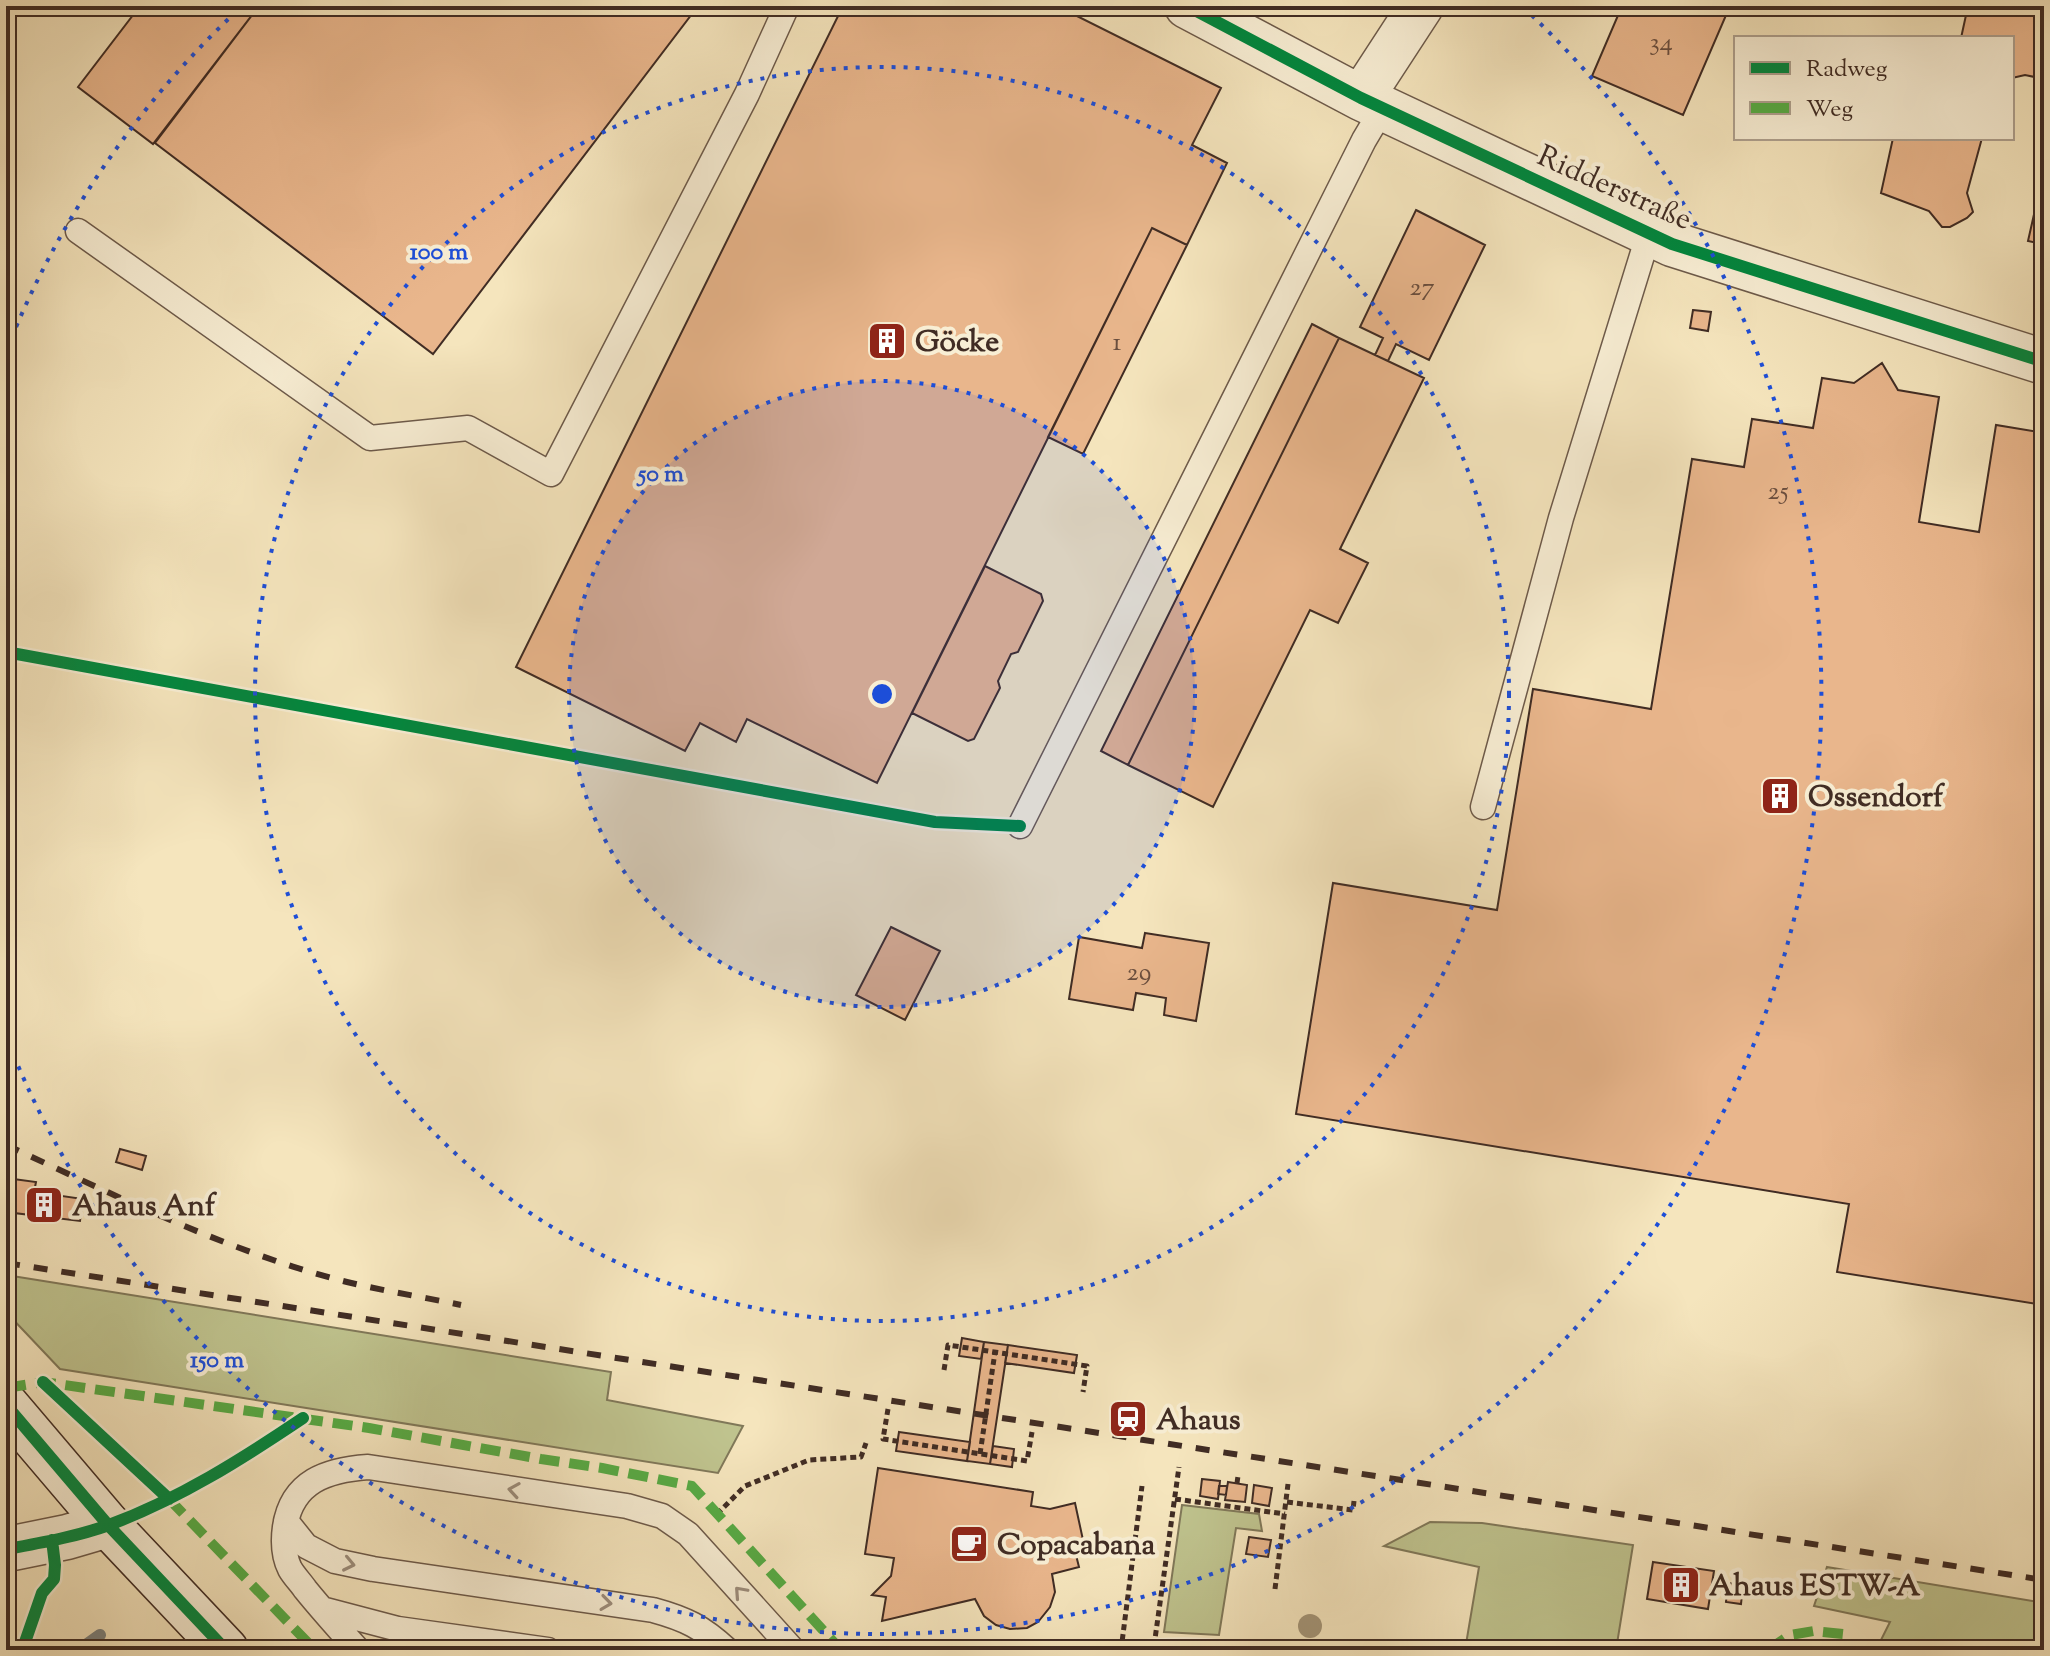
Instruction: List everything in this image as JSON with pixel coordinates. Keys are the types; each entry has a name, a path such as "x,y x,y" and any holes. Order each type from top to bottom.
{"street":[{"name":"Ridderstraße","path":"1187,6 1372,103 1672,244 2044,362"},
{"path":"1372,103 1421,6"},
{"path":"6,1405 208,1645"},
{"path":"6,1547 52,1540 108,1525"}],"lane":[{"path":"78,231 370,438 468,428 551,474 747,94 787,6"},
{"path":"1020,826 1357,154 1372,103"},
{"path":"1483,807 1561,518 1649,233"},
{"path":"358,1650 290,1569 283,1545 292,1503 310,1482 340,1469 368,1467 627,1506 662,1516 688,1534 793,1650"},
{"path":"286,1521 306,1546 335,1561 653,1610 683,1619 727,1650"},
{"path":"322,1609 398,1629 548,1650"}],"path":[{"path":"944,1370 948,1345 1087,1366 1083,1392"},
{"path":"980,1454 995,1352"},
{"path":"888,1409 883,1439 1027,1461 1032,1432"},
{"path":"717,1514 745,1486 809,1460 861,1457 866,1443"},
{"path":"1154,1646 1179,1467"},
{"path":"1275,1589 1288,1484"},
{"path":"1121,1650 1142,1486"},
{"path":"1175,1499 1234,1503 1285,1514"},
{"path":"1287,1502 1353,1510 1354,1501"}],"green space":[{"path":"6,1275 611,1372 607,1400 743,1426 718,1473 60,1369 6,1312"},
{"path":"1182,1505 1259,1514 1262,1531 1236,1528 1219,1635 1164,1632"},
{"path":"1430,1522 1482,1523 1633,1545 1616,1650 1465,1650 1479,1567 1384,1546"},
{"path":"1827,1567 2044,1603 2044,1650 1876,1650 1890,1622 1814,1606"}],"building":[{"path":"140,6 259,6 153,144 78,87"},
{"path":"259,6 698,6 433,354 155,143"},
{"name":"Göcke","path":"843,6 1057,6 1221,88 1192,145 1227,163 1187,245 1152,228 877,783 747,719 736,742 700,723 685,751 516,667"},
{"path":"1622,6 1730,6 1683,115 1592,76"},
{"path":"1968,6 2044,6 2044,79 2025,75 2014,78 2014,36 1961,36"},
{"path":"1893,140 1981,140 1967,193 1973,212 1950,227 1942,227 1929,211 1881,193"},
{"path":"2044,170 2044,248 2043,244 2028,241"},
{"path":"1416,210 1485,245 1429,360 1396,344 1388,361 1375,355 1383,338 1360,327"},
{"path":"1152,228 1187,245 1083,454 1048,437"},
{"path":"1693,310 1711,312 1708,331 1690,328"},
{"path":"1312,324 1339,338 1128,765 1101,751"},
{"path":"1339,338 1424,378 1340,549 1368,563 1338,623 1310,610 1213,807 1128,765"},
{"name":"Ossendorf","path":"1882,363 1898,390 1939,397 1919,522 1979,532 1996,425 2044,433 2044,1305 1837,1272 1849,1204 1296,1114 1333,883 1497,910 1533,689 1651,709 1692,459 1744,467 1752,419 1813,428 1822,378 1854,383"},
{"path":"985,566 1041,594 1043,601 1018,652 1011,654 998,681 1000,688 974,739 968,741 912,713"},
{"path":"891,927 940,951 905,1020 856,995"},
{"path":"1145,933 1209,943 1196,1021 1164,1015 1166,998 1136,993 1133,1010 1069,999 1079,937 1142,948"},
{"path":"120,1149 146,1156 142,1170 116,1162"},
{"name":"Ahaus Anf","path":"6,1178 36,1182 34,1192 83,1199 80,1221 6,1212"},
{"path":"962,1338 984,1342 981,1359 959,1356"},
{"path":"984,1342 1008,1345 990,1464 967,1461"},
{"path":"1008,1345 1077,1355 1074,1373 1005,1363"},
{"path":"899,1432 970,1442 967,1461 896,1451"},
{"path":"993,1446 1014,1449 1012,1467 990,1464"},
{"path":"878,1468 1033,1492 1031,1506 1050,1509 1075,1503 1083,1540 1073,1543 1079,1567 1052,1574 1055,1592 1050,1607 1038,1622 1027,1628 1010,1629 996,1625 984,1616 975,1599 882,1621 886,1597 872,1595 891,1576 894,1558 865,1554"},
{"path":"1202,1479 1220,1481 1218,1499 1200,1496"},
{"path":"1228,1482 1247,1485 1245,1502 1225,1500"},
{"path":"1254,1485 1272,1488 1269,1506 1252,1503"},
{"path":"1219,1486 1227,1486 1226,1495 1218,1494"},
{"path":"1249,1537 1271,1540 1268,1557 1246,1554"},
{"name":"Ahaus ESTW-A","path":"1653,1562 1714,1571 1708,1609 1647,1599"},
{"path":"1728,1583 1743,1585 1741,1604 1726,1602"}],"waterway":[{"path":"79,1650 100,1635"}],"railway":[{"path":"6,1145 131,1203 259,1255 347,1282 461,1305"},
{"path":"6,1263 2044,1580"}],"marked path":[{"path":"6,1388 43,1382 369,1428 692,1486 841,1650"},
{"path":"169,1499 315,1650"},
{"path":"1768,1650 1790,1635 1814,1631 1852,1635"}],"cycle path":[{"path":"1187,6 1361,98 1672,244 2044,362"},
{"path":"6,652 935,822 1020,826"},
{"path":"43,1382 169,1499"},
{"path":"6,1405 108,1525 226,1650"},
{"path":"6,1547 73,1536 135,1515 209,1477 303,1418"},
{"path":"18,1650 24,1645 42,1593 54,1579 52,1540"},
{"path":"1126,1650 1180,1646 1235,1650"}],"place":[{"name":"Göcke","path":"887,341"},
{"name":"Ossendorf","path":"1780,796"},
{"name":"Ahaus Anf","path":"44,1205"},
{"name":"Ahaus","path":"1128,1419"},
{"name":"Copacabana","path":"969,1544"},
{"name":"Ahaus ESTW-A","path":"1681,1585"}]}
